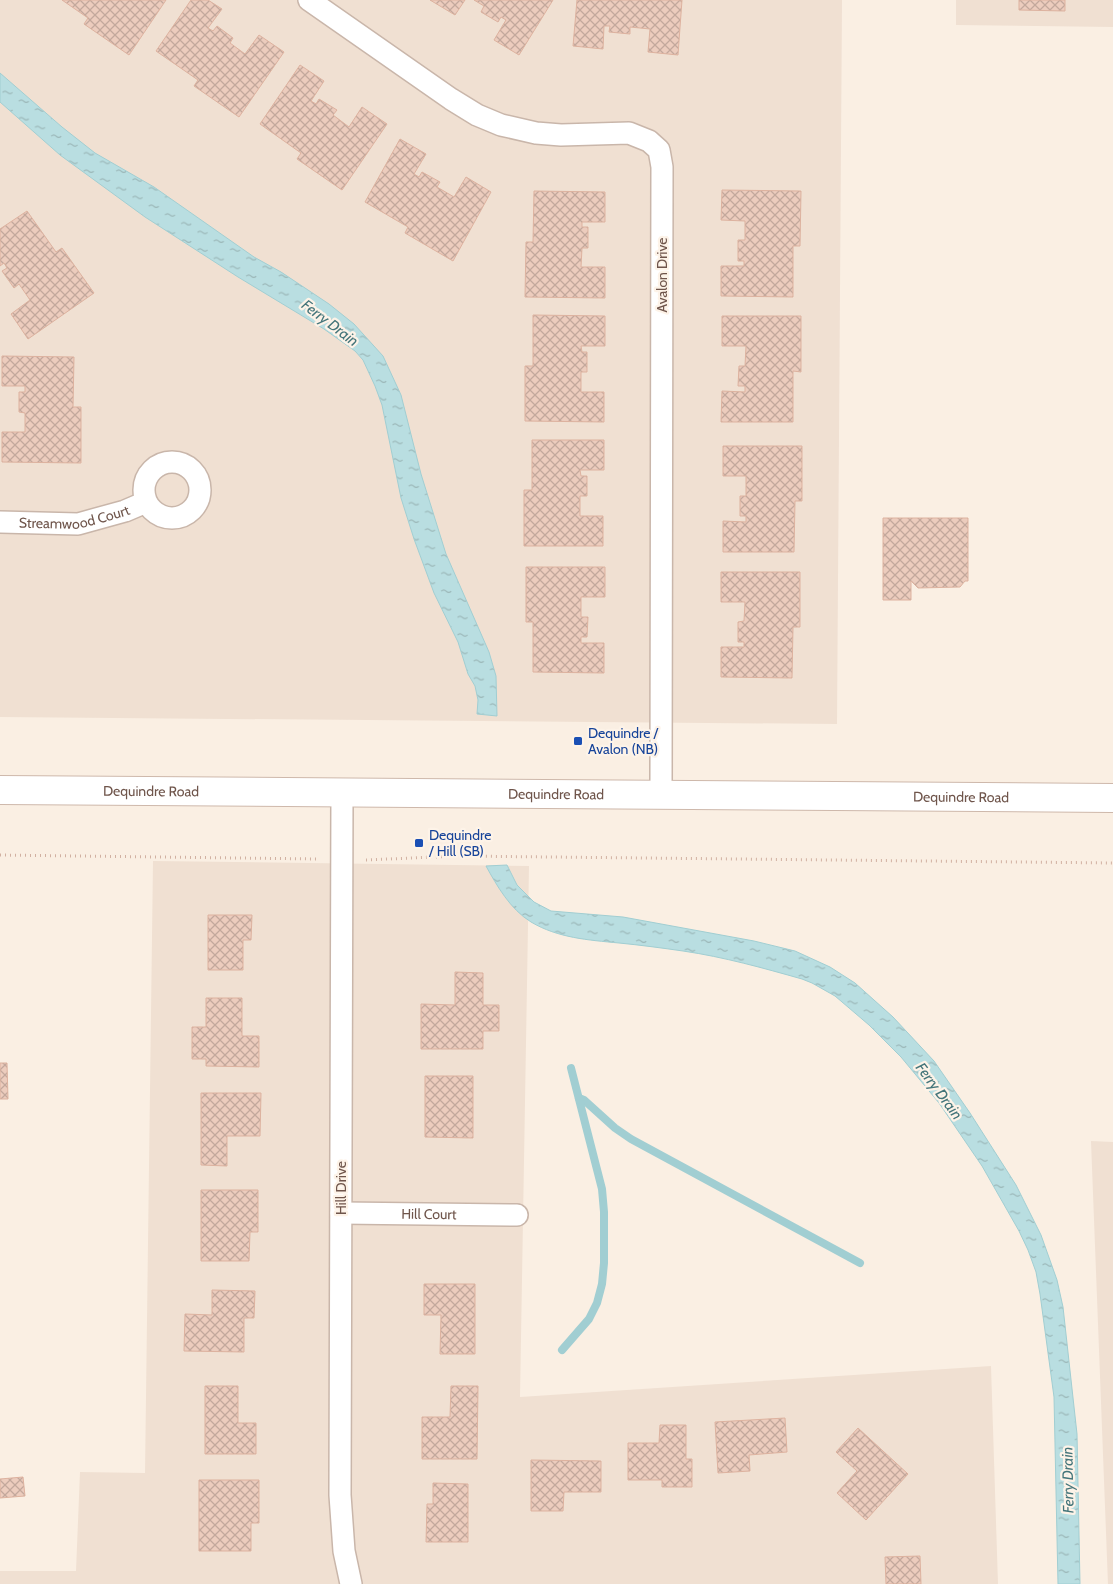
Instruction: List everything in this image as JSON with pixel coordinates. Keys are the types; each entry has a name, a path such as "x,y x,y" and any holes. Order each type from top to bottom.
{"main road":[{"name":"Dequindre Road","path":"0,790 1113,798"}],"street":[{"name":"Avalon Drive","path":"309,0 476,115 501,125 536,133 562,135 629,133 649,141 659,150 662,167 661,795"},
{"name":"Streamwood Court","path":"0,522 78,524 125,511 146,502"},
{"name":"Hill Drive","path":"342,792 341,1525 351,1584"},
{"name":"Hill Court","path":"341,1214 517,1215"}],"path":[{"path":"0,855 322,859"},
{"path":"361,860 467,856 1113,863"}],"shaded area":[{"path":"0,0 842,0 837,724 0,717"},
{"path":"956,0 1113,0 1113,27 956,25"},
{"path":"153,861 529,866 520,1397 991,1366 998,1584 0,1584 0,1571 76,1571 80,1472 145,1473"},
{"path":"1091,1141 1113,1142 1113,1584 1108,1584"}],"water":[{"name":"Ferry Drain","path":"0,73 95,153 154,187 254,257 281,272 329,304 354,324 383,356 401,395 421,474 446,554 489,652 496,676 497,716 477,714 478,700 475,686 468,674 458,642 434,593 414,539 401,498 382,405 363,360 355,351 324,329 238,277 145,217 60,155 0,102"},
{"name":"Ferry Drain","path":"507,865 517,885 534,902 551,911 623,917 754,941 795,951 830,967 855,983 893,1017 934,1061 1016,1185 1041,1235 1057,1280 1063,1307 1077,1434 1080,1584 1058,1584 1054,1397 1036,1272 1019,1231 982,1166 939,1103 901,1057 869,1025 835,996 812,983 713,956 585,939 552,932 523,917 510,904 486,866"}],"building":[{"path":"62,0 166,0 129,55 84,24 88,18"},
{"path":"191,0 208,0 222,9 208,28 213,31 217,26 233,38 230,43 245,54 259,35 284,52 239,117 194,86 198,80 156,51"},
{"path":"430,0 465,0 455,15"},
{"path":"474,0 553,0 519,55 494,40 506,20 501,17 498,22 481,12 484,6"},
{"path":"577,0 682,0 678,55 648,52 650,29 630,27 630,34 609,32 610,26 604,26 603,49 573,46"},
{"path":"1019,0 1065,0 1065,11 1019,10"},
{"path":"300,65 324,81 311,101 316,104 319,99 337,110 333,115 349,127 362,107 387,124 342,190 297,159 301,153 260,124"},
{"path":"400,139 426,154 414,174 419,177 422,172 440,182 437,187 454,197 466,177 491,192 453,261 405,233 408,227 365,202"},
{"path":"722,190 801,191 800,246 793,246 793,297 721,296 721,266 744,266 744,261 738,261 738,240 745,240 745,221 721,220"},
{"path":"534,191 605,192 605,222 582,222 582,227 588,227 588,248 582,248 581,267 605,267 605,298 525,297 526,242 533,242"},
{"path":"27,211 56,252 62,248 94,293 28,339 11,314 30,300 19,284 14,288 2,271 7,268 4,263 0,266 0,229"},
{"path":"533,315 605,316 605,346 581,346 582,352 587,352 587,372 581,372 581,392 604,392 604,422 525,421 525,366 533,366"},
{"path":"722,316 801,316 801,372 793,371 793,422 721,422 722,391 745,392 745,386 738,386 739,366 745,366 746,346 722,346"},
{"path":"2,356 74,357 73,407 81,407 81,463 2,462 2,432 25,432 25,413 19,412 19,392 25,392 25,386 2,386"},
{"path":"532,440 604,440 604,470 580,470 581,476 587,476 587,496 580,496 580,516 603,516 603,546 524,546 524,490 532,490"},
{"path":"723,446 802,446 802,501 795,501 794,552 723,552 723,521 746,522 746,516 740,516 740,496 746,496 746,476 723,476"},
{"path":"883,518 968,518 968,581 965,581 960,587 918,588 911,581 911,600 883,600"},
{"path":"526,567 605,567 605,597 581,597 581,617 588,617 587,637 581,637 581,643 604,643 604,673 533,672 533,622 526,622"},
{"path":"721,572 800,572 800,627 793,627 792,678 721,677 721,647 744,647 744,642 738,642 738,622 744,621 745,602 721,602"},
{"path":"208,915 252,915 251,940 243,940 243,970 208,970"},
{"path":"455,972 483,973 483,1005 499,1005 499,1031 483,1031 483,1049 421,1049 421,1004 455,1005"},
{"path":"206,998 242,998 242,1036 259,1036 259,1067 206,1066 206,1059 192,1059 192,1027 206,1027"},
{"path":"0,1063 7,1063 8,1099 0,1099"},
{"path":"425,1076 473,1076 473,1138 425,1137"},
{"path":"201,1093 261,1093 260,1136 227,1136 227,1166 201,1165"},
{"path":"201,1190 258,1190 258,1232 250,1232 249,1261 201,1261"},
{"path":"424,1284 475,1284 475,1354 440,1354 441,1315 424,1315"},
{"path":"212,1290 255,1291 254,1318 244,1318 244,1352 184,1351 185,1314 212,1315"},
{"path":"205,1386 238,1386 238,1423 256,1423 256,1454 205,1454"},
{"path":"451,1386 478,1386 477,1459 422,1459 422,1417 450,1417"},
{"path":"785,1418 787,1452 749,1455 750,1471 718,1473 715,1422"},
{"path":"660,1425 686,1425 686,1459 692,1459 692,1487 662,1487 662,1480 628,1480 628,1443 659,1443"},
{"path":"858,1428 908,1474 866,1520 837,1493 857,1471 836,1452"},
{"path":"531,1460 601,1461 601,1492 564,1492 563,1511 531,1511"},
{"path":"23,1477 25,1496 0,1498 0,1479"},
{"path":"199,1480 259,1480 259,1523 251,1523 251,1551 199,1551"},
{"path":"433,1483 468,1484 468,1542 426,1542 427,1504 433,1504"},
{"path":"920,1556 921,1584 886,1584 885,1557"}],"waterway":[{"path":"562,1350 589,1319 597,1303 602,1284 604,1263 602,1189 571,1068"},
{"path":"579,1098 584,1100 615,1128 631,1139 860,1263"}],"place":[{"name":"Dequindre / Avalon (NB)","path":"578,741"},
{"name":"Dequindre / Hill (SB)","path":"419,843"}]}
